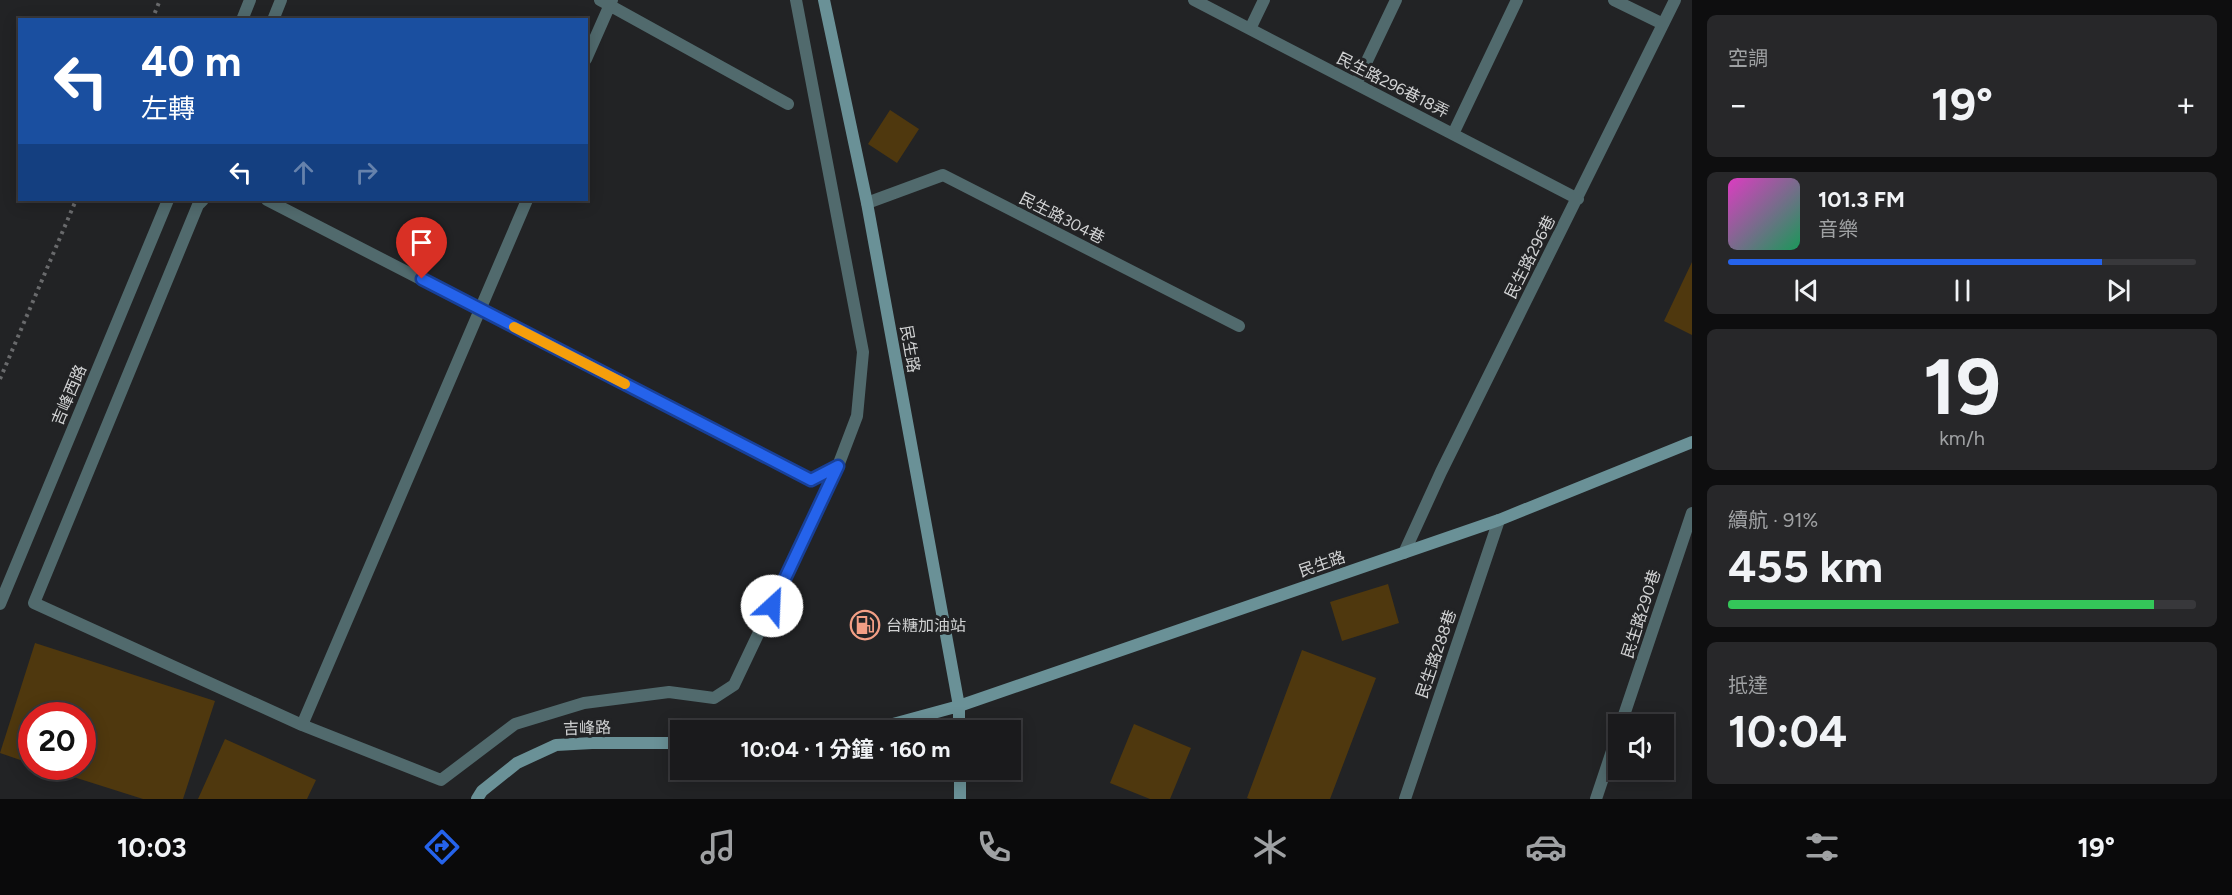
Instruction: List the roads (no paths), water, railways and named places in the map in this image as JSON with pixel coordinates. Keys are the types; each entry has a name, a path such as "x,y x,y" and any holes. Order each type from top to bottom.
{"street":[{"path":"243,18 250,0"},
{"path":"274,18 281,0"},
{"path":"202,201 198,205 34,603 302,725 441,780 515,724 526,720 584,703 658,694 714,698 734,685 838,466 857,416 863,351 796,0"},
{"name":"民生路","path":"824,0 867,204 959,706 959,720"},
{"name":"民生路296巷18弄","path":"1194,0 1578,199"},
{"path":"1250,29 1264,0"},
{"path":"1356,84 1396,0"},
{"path":"1453,134 1517,0"},
{"path":"1614,0 1663,24"},
{"name":"民生路296巷","path":"1404,553 1441,472 1675,0"},
{"path":"588,54 607,2 788,104"},
{"name":"民生路304巷","path":"867,204 943,175 1239,326"},
{"name":"吉峰西路","path":"0,604 168,201"},
{"path":"269,201 811,480 838,466"},
{"path":"302,725 527,201"},
{"name":"民生路","path":"959,706 1499,520 1692,442"},
{"name":"民生路290巷","path":"1624,714 1692,513"},
{"name":"民生路288巷","path":"1405,799 1499,520"},
{"path":"908,720 959,706"},
{"name":"吉峰路","path":"477,799 482,791 517,763 556,745 670,743"},
{"path":"1596,799 1608,763"},
{"path":"960,780 960,799"}],"place":[{"name":"台糖加油站","path":"865,625"}]}
